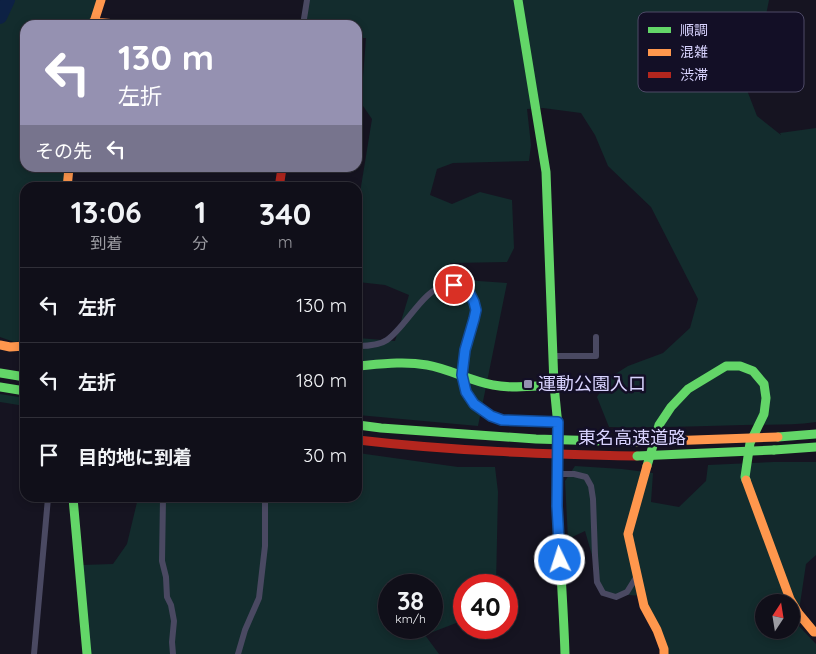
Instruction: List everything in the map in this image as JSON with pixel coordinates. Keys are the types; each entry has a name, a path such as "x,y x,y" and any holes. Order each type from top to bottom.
{"main road":[{"path":"94,20 101,0"},
{"path":"518,0 546,172 554,385 558,424 557,506 565,654"},
{"path":"0,345 20,346"},
{"path":"362,366 407,362 429,365 493,385 506,387 554,385"},
{"path":"664,654 657,630 644,606 628,534 659,425 671,407 688,389 726,366 740,366 753,371 764,384 766,398 764,414 750,443 745,477 790,598 799,614 816,632"},
{"path":"0,373 20,376"},
{"path":"0,387 20,390"},
{"name":"東名高速道路","path":"362,425 536,439 638,442 778,437 816,433"},
{"name":"東名高速道路","path":"362,441 536,454 637,456 816,447"},
{"path":"73,502 87,654"}],"street":[{"path":"305,20 307,0"},
{"path":"362,346 386,341 408,318 425,296 437,287 449,284 462,287 470,294 476,310 465,350 462,375 466,392 474,404 491,416 502,420 558,424"},
{"path":"553,356 596,356 596,337"},
{"path":"557,471 586,477 591,486 597,582 603,593 616,597 627,592 637,576"},
{"path":"34,654 48,502"},
{"path":"163,502 162,561 166,577 167,597 171,605 174,621 173,654"},
{"path":"238,654 258,598 265,546 265,502"}],"green space":[{"path":"0,0 101,0 95,20 20,20 20,172 67,172 66,182 20,182 20,341 14,342 0,337"},
{"path":"307,0 769,0 767,12 638,12 638,92 748,92 757,116 781,135 780,133 816,128 816,422 609,427 597,397 609,378 628,366 663,353 690,328 698,299 651,207 608,166 595,135 581,113 543,108 527,109 531,145 529,161 453,163 437,169 430,195 452,204 480,192 512,200 514,248 507,262 450,263 450,279 507,283 478,426 362,415 362,338 395,341 409,295 385,285 362,282 362,182 372,119 362,104 366,38 362,38 362,20 303,20"},
{"path":"0,394 20,397 20,405 0,402"},
{"path":"362,454 458,467 495,467 498,492 496,574 453,574 453,624 443,628 443,574 378,574 378,639 428,639 439,654 85,654 83,565 113,564 127,544 137,502 362,502"},
{"path":"816,462 816,555 806,564 800,604 800,594 755,594 755,639 800,639 800,627 816,644 816,654 663,654 642,596 603,593 585,531 568,539 565,481 575,466 653,473 651,502 679,507 706,481 708,465"}],"waterway":[{"path":"0,17 8,0"}],"traffic: fast":[{"path":"518,0 546,172 554,385 558,426"},
{"path":"362,366 410,363 444,369 476,381 501,386 554,385"},
{"path":"647,466 659,425 671,407 688,389 726,366 740,366 753,371 764,384 766,398 764,414 750,443 746,480"},
{"path":"0,373 20,376"},
{"path":"0,387 20,390"},
{"path":"362,426 536,439 638,442"},
{"path":"557,468 558,426"},
{"path":"778,437 816,434"},
{"path":"774,450 816,447"},
{"path":"637,456 774,450"},
{"path":"557,468 565,654"},
{"path":"73,502 87,654"}],"traffic: slow":[{"path":"95,20 101,0"},
{"path":"68,182 69,172"},
{"path":"0,345 20,346"},
{"path":"638,442 778,437"},
{"path":"647,466 628,534 644,606 657,630 664,654"},
{"path":"746,480 790,599 799,614 816,632"}],"traffic: jam":[{"path":"280,182 281,172"},
{"path":"362,440 498,451 637,456"}],"place":[{"name":"運動公園入口","path":"528,384"}],"route":[{"path":"454,285 462,287 470,294 476,310 465,350 462,375 466,392 474,404 491,416 502,420 558,422 557,506 560,560"}]}
